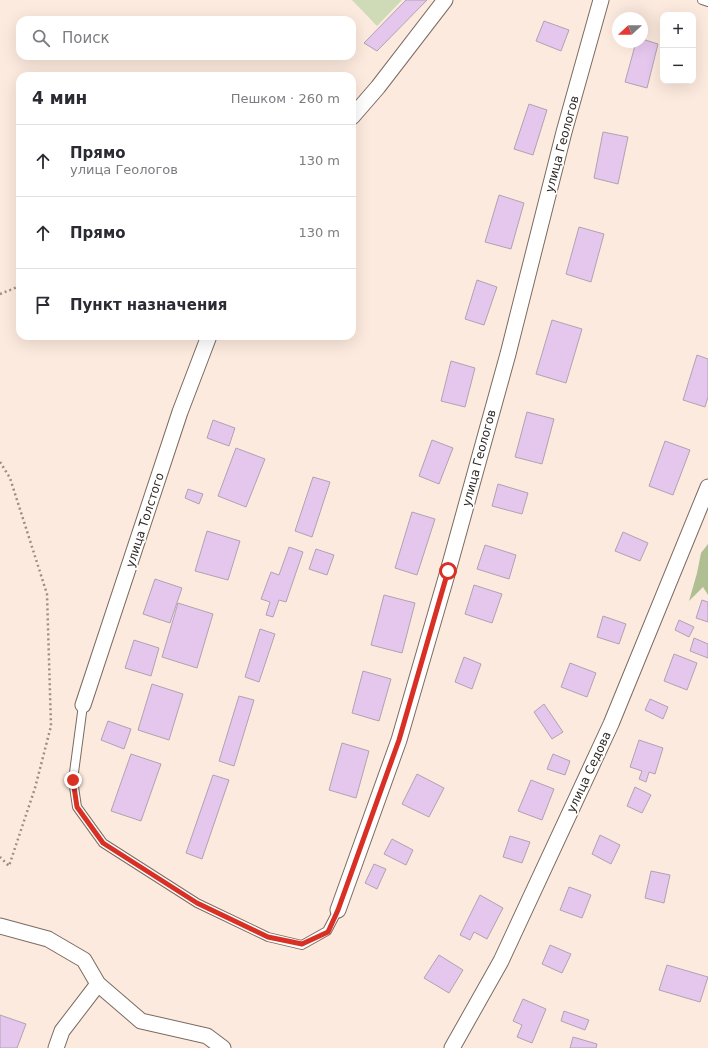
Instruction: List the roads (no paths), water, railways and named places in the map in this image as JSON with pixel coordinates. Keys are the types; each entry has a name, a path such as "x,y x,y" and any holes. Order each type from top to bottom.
{"street":[{"path":"356,112 378,87 445,0"},
{"name":"улица Геологов","path":"338,910 399,740 508,354 564,132 602,0"},
{"name":"улица Толстого","path":"83,705 180,412 207,340"},
{"name":"улица Седова","path":"452,1048 501,961 611,724 708,487"},
{"path":"0,926 48,939 84,960 98,984 141,1020 207,1036 223,1048"},
{"path":"56,1048 62,1031 98,984"}],"lane":[{"path":"702,0 708,2"},
{"path":"83,705 73,780 77,807 103,843 197,903 268,937 302,944 328,932 338,910"}]}
